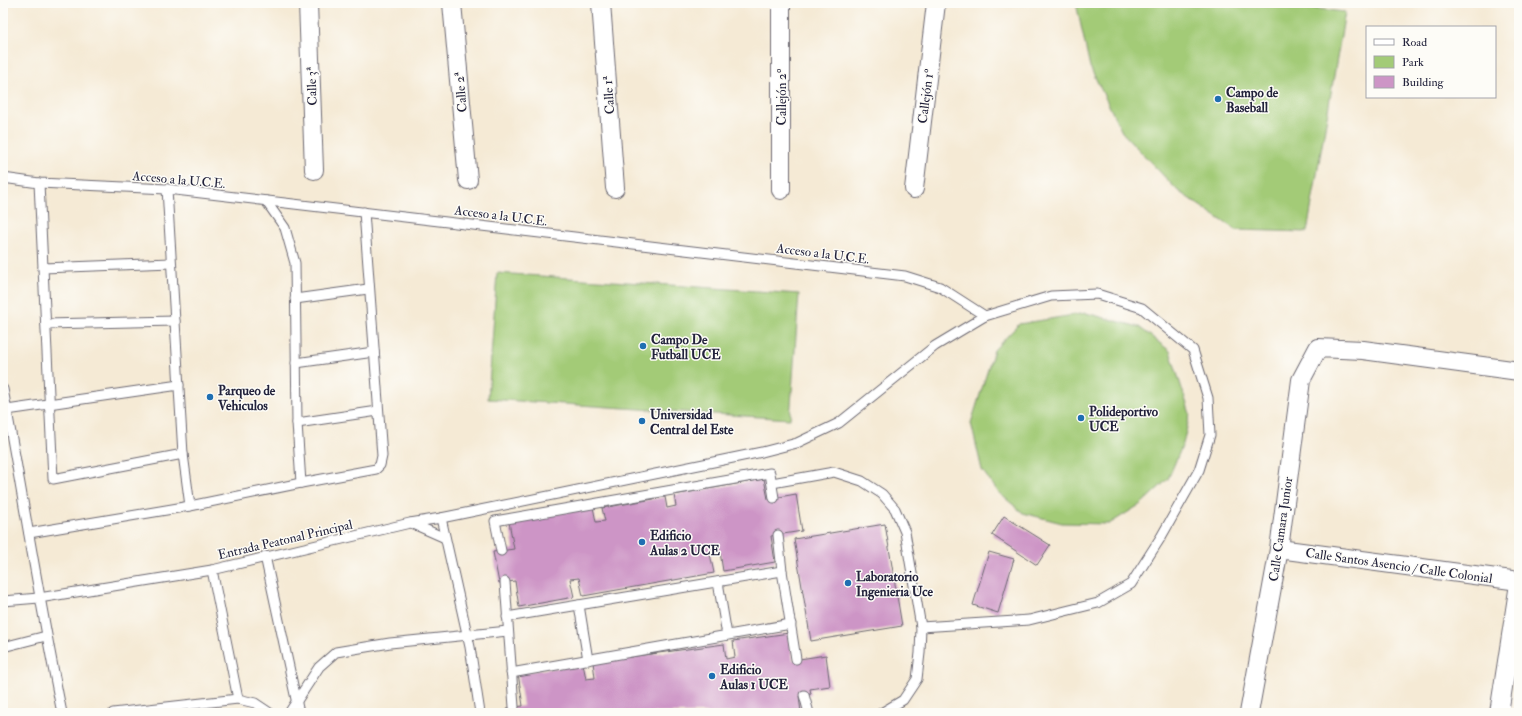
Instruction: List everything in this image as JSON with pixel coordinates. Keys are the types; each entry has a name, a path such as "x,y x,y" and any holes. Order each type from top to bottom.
{"street":[{"name":"Calle 3ª","path":"308,3 314,170"},
{"name":"Calle 2ª","path":"452,3 468,180"},
{"name":"Calle 1ª","path":"601,3 614,188"},
{"name":"Callejón 2º","path":"781,3 781,190"},
{"name":"Callejón 1º","path":"914,189 936,3"},
{"name":"Calle Camara Junior","path":"1249,713 1279,549 1301,380 1318,348 1363,350 1519,371"},
{"name":"Calle Santos Asencio / Calle Colonial","path":"1279,549 1519,582"},
{"path":"1500,713 1519,582"}],"lane":[{"name":"Acceso a la U.C.E.","path":"3,178 39,183 167,189 905,276 940,287 985,316"},
{"path":"39,183 53,479 183,454"},
{"path":"167,189 183,454 190,506"},
{"path":"266,201 285,228 295,263 297,423 301,483"},
{"path":"29,533 190,506 376,469 380,465 382,456 368,289 364,212"},
{"path":"43,268 171,263"},
{"path":"295,300 368,289"},
{"name":"Entrada Peatonal Principal","path":"3,601 39,598 212,570 265,556 410,523 441,518 762,452 798,443 839,423 935,346 985,316 1051,296 1097,294 1142,308 1193,350 1208,398 1210,435 1199,470 1161,537 1131,584 1098,603 1029,620 921,627"},
{"path":"46,324 175,321"},
{"path":"296,363 374,352"},
{"path":"7,410 179,385"},
{"path":"3,389 39,598 62,713"},
{"path":"297,423 378,411"},
{"path":"772,483 834,472 862,480 882,494 895,509 905,532 921,627 918,679 903,700 881,713"},
{"path":"495,521 770,474 774,498"},
{"path":"491,507 501,551"},
{"path":"441,518 470,647 480,713"},
{"path":"410,523 445,538"},
{"path":"778,535 782,571 796,659"},
{"path":"265,556 299,713"},
{"path":"212,570 238,699"},
{"path":"507,617 782,571"},
{"path":"504,582 514,707"},
{"path":"717,583 727,635"},
{"path":"580,605 588,660"},
{"path":"512,673 791,624"},
{"path":"289,713 297,703 319,667 336,652 390,643 508,631"},
{"path":"3,647 46,636"},
{"path":"804,695 808,713"},
{"path":"113,713 238,699 255,703 270,713"}],"green space":[{"name":"Campo de Baseball","path":"1076,3 1266,3 1345,12 1307,232 1236,230 1178,191 1122,132 1090,67"},
{"name":"Campo De Futball UCE","path":"497,273 799,294 790,419 488,399"},
{"name":"Polideportivo UCE","path":"1086,313 1139,327 1170,351 1190,414 1183,444 1168,479 1141,504 1109,524 1062,523 1023,513 999,493 982,470 971,423 994,350 1019,324"}],"building":[{"name":"Edificio Aulas 2 UCE","path":"764,479 768,499 796,494 802,531 771,536 775,562 723,571 720,552 710,554 714,573 583,596 579,578 570,579 574,597 519,607 515,581 499,583 493,552 514,549 509,522 593,507 596,522 605,521 602,508 665,497 667,508 676,506 674,495"},
{"path":"1004,516 1050,545 1037,565 992,535"},
{"name":"Laboratorio Ingenieria Uce","path":"885,524 902,626 811,641 794,539"},
{"path":"989,552 1014,559 998,613 973,605"},
{"name":"Edificio Aulas 1 UCE","path":"789,633 793,660 826,655 830,686 810,689 811,694 799,696 801,713 507,713 507,708 523,706 518,673 583,664 586,679 595,678 593,662 724,644 726,659 735,657 733,641"}],"place":[{"name":"Campo de Baseball","path":"1218,99"},
{"name":"Campo De Futball UCE","path":"643,346"},
{"name":"Parqueo de Vehiculos","path":"210,397"},
{"name":"Polideportivo UCE","path":"1081,418"},
{"name":"Universidad Central del Este","path":"642,421"},
{"name":"Edificio Aulas 2 UCE","path":"642,542"},
{"name":"Laboratorio Ingenieria Uce","path":"848,583"},
{"name":"Edificio Aulas 1 UCE","path":"712,676"}]}
